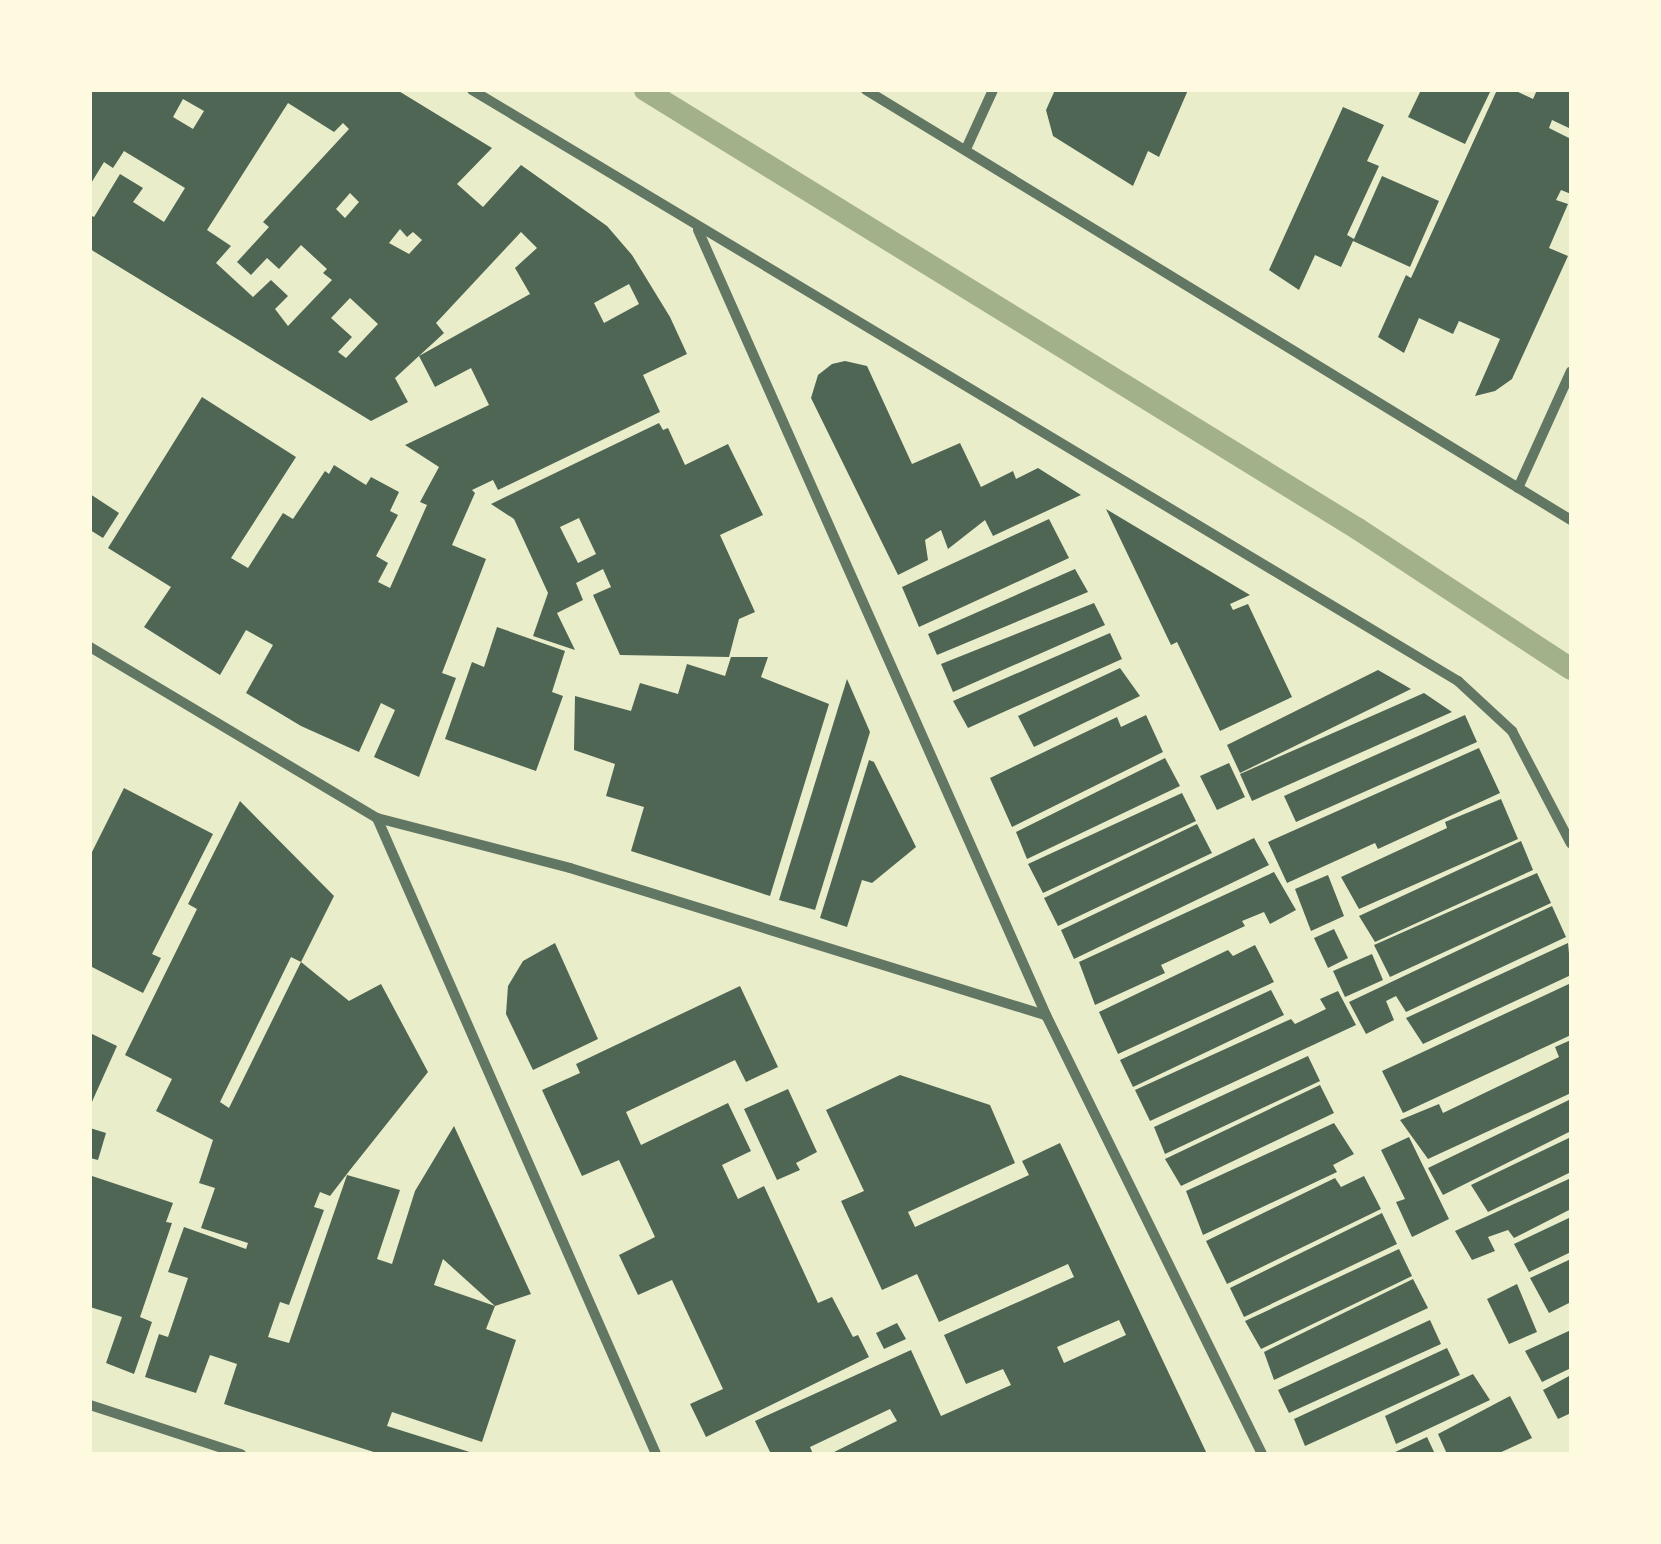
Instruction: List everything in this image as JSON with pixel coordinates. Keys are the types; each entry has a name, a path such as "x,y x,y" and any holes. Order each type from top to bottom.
{"street":[{"path":"472,90 1458,682 1492,709 1512,732 1571,844"},
{"path":"866,90 1571,520"},
{"path":"966,149 994,90"},
{"path":"698,229 1046,1016 1262,1454"},
{"path":"1518,488 1571,370"},
{"path":"90,648 377,818 570,868 1046,1016"},
{"path":"377,818 656,1454"},
{"path":"90,1405 241,1454"}],"building":[{"path":"90,90 397,90 492,148 457,184 483,207 521,165 607,226 632,255 670,317 687,354 643,375 660,412 498,490 493,480 472,490 475,493 452,545 486,559 442,673 456,678 419,777 374,757 395,710 381,703 359,752 301,726 246,693 273,645 246,630 220,675 144,627 171,587 108,548 202,397 296,457 231,558 248,568 283,513 293,519 325,471 329,474 334,465 366,485 371,477 399,492 390,511 398,515 376,556 388,563 378,582 390,588 427,505 420,502 439,467 405,445 489,405 471,368 435,387 419,356 530,294 515,268 537,248 521,232 436,323 444,333 395,378 408,402 371,421 90,249 90,215 94,217 120,174 143,188 133,202 164,222 185,188 124,151 113,168 104,162 90,185","holes":["183,99 204,111 193,129 173,117","288,103 334,132 343,123 349,129 263,222 269,227 237,262 251,275 267,258 279,269 301,245 327,269 323,273 332,280 288,326 275,309 288,296 271,280 253,297 216,263 231,246 207,230","350,193 359,202 345,218 336,209","400,229 407,237 413,232 422,240 409,254 389,243","629,284 639,304 604,323 594,303","350,298 378,324 346,358 338,352 352,337 331,318"]},
{"path":"1055,90 1188,90 1159,157 1148,151 1133,186 1053,136 1046,110"},
{"path":"1421,90 1491,90 1465,144 1408,117"},
{"path":"1497,90 1514,90 1533,99 1537,90 1571,90 1571,129 1552,120 1549,128 1571,139 1571,194 1561,190 1556,200 1568,204 1549,248 1568,256 1512,379 1495,391 1475,396 1500,339 1459,321 1453,334 1419,318 1404,353 1378,337 1406,275 1411,278"},
{"path":"1343,107 1384,125 1367,161 1379,166 1347,235 1354,239 1382,176 1439,201 1410,267 1353,241 1341,267 1315,255 1299,290 1269,270"},
{"path":"845,361 867,366 912,464 960,443 981,487 1013,471 1016,479 1038,468 1081,495 993,536 985,520 948,549 941,530 925,540 928,560 898,575 811,398 818,375 832,364"},
{"path":"659,423 663,430 668,428 685,465 728,444 763,515 720,535 755,612 739,619 729,657 620,655 593,595 611,587 603,569 576,583 583,600 557,613 575,650 533,636 548,593 514,519 491,504","holes":["579,518 596,554 578,563 560,527"]},
{"path":"90,494 119,513 103,538 90,530"},
{"path":"1106,509 1250,595 1230,604 1233,610 1248,604 1292,697 1220,731 1177,642 1171,645"},
{"path":"1049,519 1069,558 919,627 902,587"},
{"path":"1075,569 1088,592 937,655 928,634"},
{"path":"1094,603 1105,625 953,692 941,664"},
{"path":"497,627 565,651 552,692 563,696 536,771 445,739 472,662 484,667"},
{"path":"1110,633 1122,659 968,728 953,701"},
{"path":"731,657 768,657 761,677 829,704 770,896 631,851 644,807 606,796 615,764 574,750 575,696 631,711 640,683 678,694 687,664 725,676"},
{"path":"1120,668 1140,696 1034,747 1018,716"},
{"path":"1378,670 1411,689 1240,773 1227,745"},
{"path":"847,679 870,732 815,910 779,900"},
{"path":"1424,693 1452,712 1252,801 1240,774"},
{"path":"1146,715 1163,752 1012,827 990,778 1117,717 1121,727"},
{"path":"1465,715 1477,742 1296,822 1284,796"},
{"path":"1479,748 1500,793 1378,849 1375,843 1287,883 1268,842"},
{"path":"1165,758 1180,786 1027,859 1016,832"},
{"path":"869,760 874,762 916,847 872,883 862,880 847,927 820,918"},
{"path":"1229,763 1245,797 1217,810 1200,776"},
{"path":"124,788 213,834 152,954 161,958 143,993 90,966 90,856"},
{"path":"1182,793 1196,821 1043,893 1028,864"},
{"path":"1501,799 1518,839 1359,909 1341,877 1447,828 1445,822"},
{"path":"240,801 334,896 301,962 349,1001 381,984 428,1072 330,1196 320,1192 314,1207 324,1210 289,1305 280,1302 268,1337 289,1343 347,1175 400,1190 377,1259 392,1264 415,1191 454,1126 531,1294 495,1306 486,1329 516,1340 482,1442 392,1412 387,1426 476,1454 380,1454 224,1404 237,1364 210,1355 196,1393 145,1377 159,1334 168,1337 188,1278 168,1272 184,1227 246,1249 248,1243 201,1228 215,1188 199,1183 213,1140 156,1111 172,1079 125,1055 197,909 188,904","holes":["291,957 301,962 229,1108 220,1102","443,1259 495,1306 434,1285"]},
{"path":"1197,824 1212,853 1058,926 1044,898"},
{"path":"1254,838 1269,865 1074,959 1061,930"},
{"path":"1521,841 1533,870 1375,942 1359,916"},
{"path":"1274,872 1296,910 1270,924 1264,912 1242,921 1245,926 1161,965 1165,973 1095,1005 1079,962"},
{"path":"1537,873 1551,903 1390,977 1374,945"},
{"path":"1328,875 1344,916 1311,931 1295,889"},
{"path":"1552,906 1566,937 1406,1012 1396,996 1386,1001 1394,1020 1366,1034 1349,1002"},
{"path":"1334,929 1348,958 1328,968 1314,938"},
{"path":"555,943 598,1039 533,1070 506,1014 508,986 523,961"},
{"path":"1568,943 1571,975 1423,1044 1406,1018"},
{"path":"1255,945 1274,982 1118,1054 1099,1012 1228,950 1233,956"},
{"path":"1372,954 1383,980 1345,997 1333,971"},
{"path":"1571,983 1571,1035 1403,1113 1382,1071"},
{"path":"740,986 778,1067 746,1082 735,1060 626,1112 641,1145 728,1103 751,1151 722,1165 738,1199 764,1186 818,1303 832,1297 853,1337 858,1335 869,1357 706,1437 690,1404 723,1389 672,1280 638,1295 619,1255 655,1237 619,1160 582,1176 542,1090 580,1073 576,1064"},
{"path":"1271,990 1284,1015 1133,1087 1120,1060"},
{"path":"1338,991 1356,1025 1150,1121 1135,1090 1291,1019 1295,1024 1326,1009 1320,999"},
{"path":"90,1033 117,1046 91,1104 90,1104"},
{"path":"1571,1040 1571,1093 1428,1159 1400,1120 1439,1104 1443,1113 1559,1057 1555,1047"},
{"path":"1308,1056 1320,1081 1165,1154 1154,1127"},
{"path":"900,1075 990,1105 1015,1163 908,1212 915,1227 1029,1175 1022,1161 1060,1143 1207,1454 830,1454 897,1421 890,1409 810,1447 813,1454 771,1454 755,1421 911,1350 941,1416 1011,1385 1003,1369 966,1384 944,1335 1074,1277 1068,1264 939,1322 917,1274 882,1290 841,1201 864,1191 826,1110","holes":["1119,1320 1126,1335 1064,1363 1057,1347"]},
{"path":"1320,1085 1334,1113 1181,1186 1165,1159"},
{"path":"788,1089 817,1152 796,1163 800,1170 777,1180 744,1109"},
{"path":"1571,1099 1571,1131 1443,1195 1428,1168"},
{"path":"1334,1123 1354,1154 1333,1165 1337,1172 1203,1235 1186,1191"},
{"path":"90,1128 106,1133 98,1160 90,1158"},
{"path":"1409,1137 1449,1219 1412,1237 1396,1202 1405,1199 1381,1150"},
{"path":"1571,1137 1571,1172 1488,1212 1471,1185"},
{"path":"92,1176 173,1203 166,1222 172,1223 140,1317 152,1322 134,1374 106,1363 122,1317 90,1307"},
{"path":"1364,1176 1381,1209 1227,1284 1206,1241 1335,1178 1341,1187"},
{"path":"1571,1178 1571,1209 1514,1238 1508,1230 1488,1237 1495,1251 1472,1260 1455,1231"},
{"path":"1382,1213 1397,1244 1244,1317 1230,1288"},
{"path":"1571,1217 1571,1252 1529,1272 1514,1244"},
{"path":"1399,1249 1412,1276 1261,1349 1245,1321"},
{"path":"1571,1259 1571,1302 1549,1313 1530,1278"},
{"path":"1413,1279 1428,1308 1274,1380 1264,1352"},
{"path":"1517,1284 1537,1332 1509,1344 1487,1299"},
{"path":"1430,1320 1441,1344 1289,1413 1278,1390"},
{"path":"897,1323 906,1339 884,1349 876,1333"},
{"path":"1571,1330 1571,1368 1542,1382 1525,1351"},
{"path":"1447,1348 1460,1375 1305,1446 1294,1419"},
{"path":"1473,1374 1490,1400 1396,1444 1385,1416"},
{"path":"1571,1375 1571,1413 1558,1419 1543,1390"},
{"path":"1510,1396 1532,1438 1497,1454 1447,1454 1438,1434"},
{"path":"1427,1437 1435,1454 1391,1454"}],"waterway":[{"path":"645,90 1358,529 1571,669"}]}
